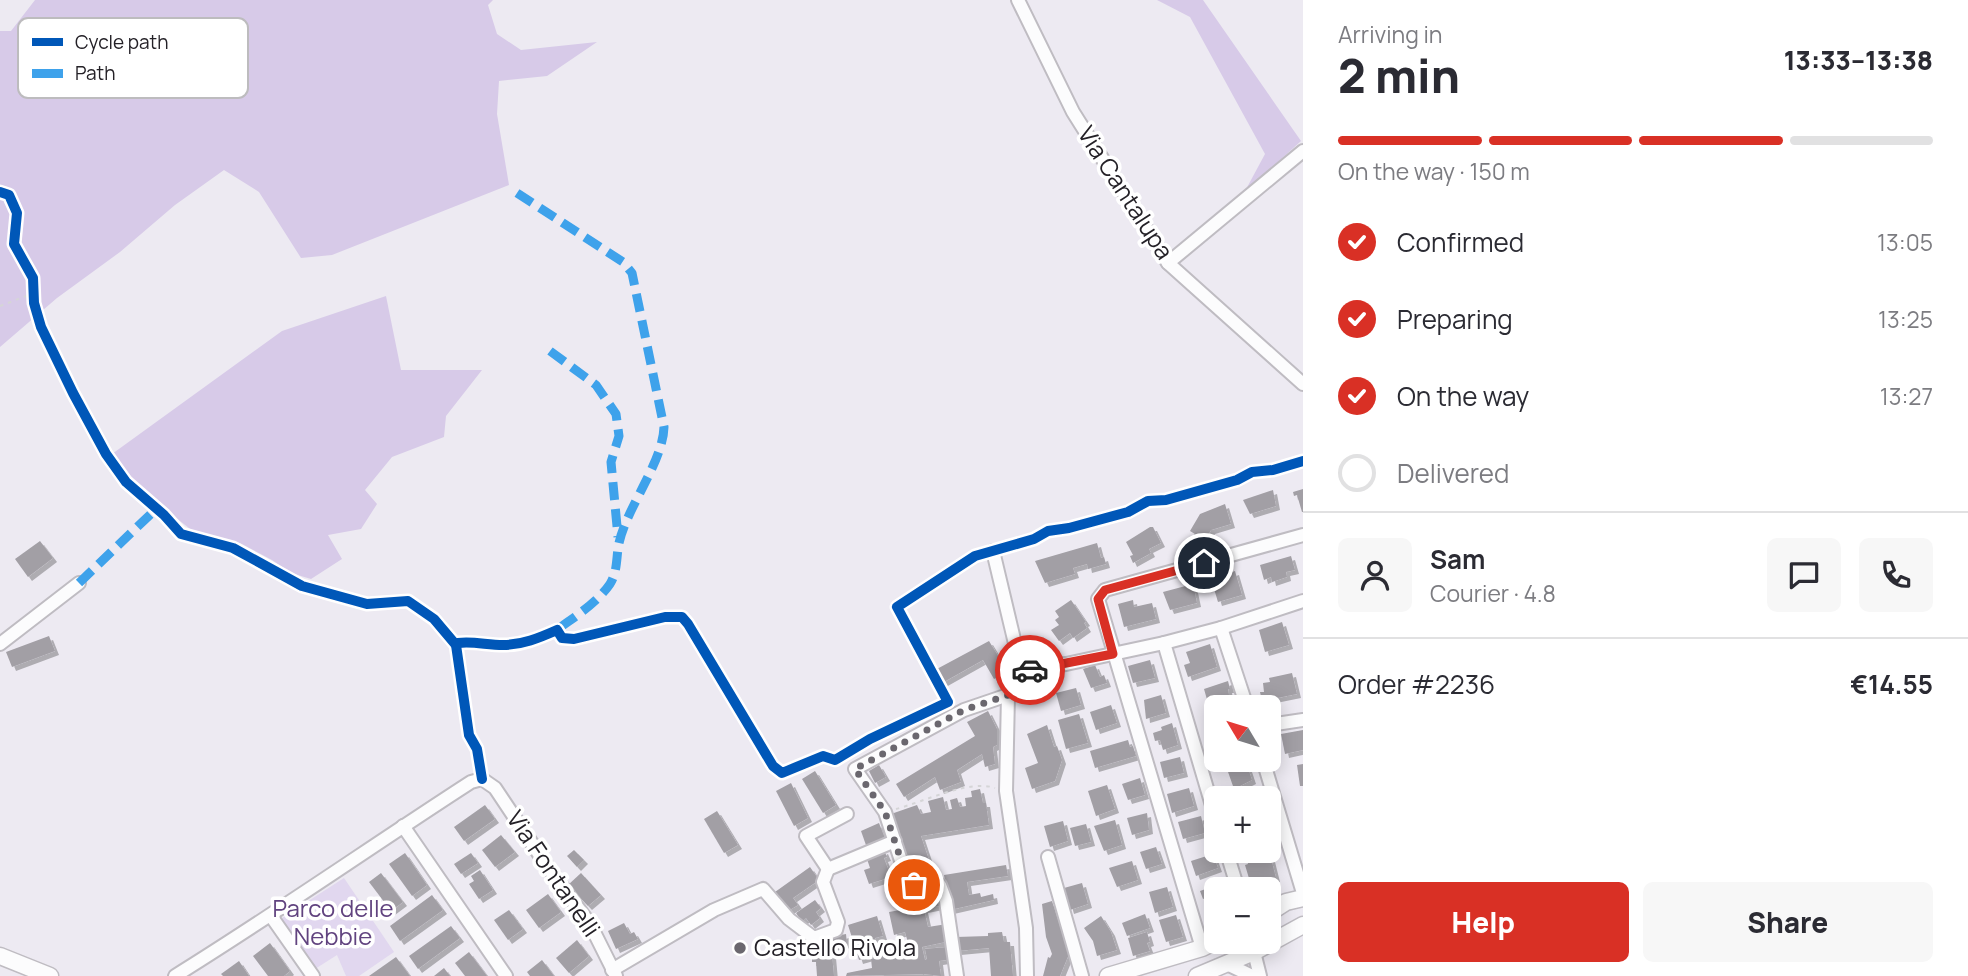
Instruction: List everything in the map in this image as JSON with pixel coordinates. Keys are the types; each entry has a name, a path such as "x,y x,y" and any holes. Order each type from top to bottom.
{"street":[{"name":"Via Cantalupa","path":"1018,0 1073,113 1168,263 1303,384"},
{"path":"1168,263 1303,151"},
{"path":"1204,929 1113,654 1098,599 1105,590 1303,535"},
{"path":"993,551 1022,673"},
{"path":"0,644 79,583"},
{"path":"1027,976 1026,928 1006,791 1008,695 1012,685 1022,673 1037,667 1066,664 1164,643 1222,628 1303,601"},
{"path":"1222,628 1243,695"},
{"path":"1164,643 1206,786"},
{"path":"957,976 946,901 940,885 914,885 908,881 885,812 855,769 964,710 1008,695"},
{"path":"1281,723 1303,720"},
{"path":"1267,772 1303,895 1281,905"},
{"name":"Via Fontanelli","path":"403,826 471,782 482,779 495,788 590,924 614,973"},
{"path":"828,869 806,836 847,814"},
{"path":"175,976 271,916 403,826 506,976"},
{"path":"614,973 714,909 763,889 789,919 814,937 836,930 838,922 823,881 828,869 895,841"},
{"path":"1048,857 1082,976"},
{"path":"271,916 312,976"},
{"path":"1281,937 1303,925"},
{"path":"1108,976 1204,946"},
{"path":"1197,976 1250,954"},
{"path":"1254,954 1260,976"},
{"path":"0,956 50,976"},
{"path":"1227,964 1252,976"}],"path":[{"path":"0,306 34,298 33,278"},
{"path":"885,812 985,784 1006,791"}],"green space":[{"name":"Parco delle Nebbie","path":"344,878 394,952 359,976 346,976 337,955 315,969 279,920"}],"shaded area":[{"path":"35,0 493,0 488,5 497,34 521,50 597,42 547,76 499,81 497,114 509,185 332,255 301,258 259,192 224,170 57,298 0,347 0,31 11,31 18,22 18,98 248,98 248,18 21,18"},
{"path":"1157,0 1203,0 1301,141 1244,193 1265,154 1190,17"},
{"path":"386,296 401,370 482,370 446,416 444,437 392,457 365,490 377,504 361,529 328,535 342,559 311,579 291,573 240,543 194,532 147,495 112,454 282,331"}],"building":[{"path":"1303,489 1302,512 1297,495 1294,496 1293,492"},
{"path":"1273,490 1276,506 1250,514 1243,500"},
{"path":"1225,504 1231,524 1211,530 1205,540 1190,531 1200,514"},
{"path":"1153,527 1161,543 1149,549 1151,553 1133,563 1130,556 1133,555 1126,542"},
{"path":"40,541 53,558 28,577 15,559"},
{"path":"1097,543 1101,558 1104,557 1106,564 1088,569 1087,564 1073,568 1075,574 1045,583 1035,561"},
{"path":"1291,556 1295,570 1286,572 1287,577 1272,582 1271,577 1264,580 1260,565"},
{"path":"1235,571 1242,595 1218,602 1211,579"},
{"path":"1193,584 1197,603 1170,610 1163,592"},
{"path":"1071,600 1086,622 1084,623 1087,628 1073,638 1070,633 1059,641 1051,630 1059,625 1055,620 1059,617 1055,611"},
{"path":"1133,600 1134,607 1152,603 1156,619 1124,627 1118,604"},
{"path":"1282,622 1289,645 1265,652 1259,630"},
{"path":"49,636 55,651 12,667 6,652"},
{"path":"989,641 1008,672 994,679 983,660 942,683 935,670"},
{"path":"1210,644 1217,667 1188,677 1184,665 1190,663 1186,652"},
{"path":"1150,660 1155,678 1133,683 1128,666"},
{"path":"1095,665 1100,677 1104,675 1107,683 1091,688 1083,669"},
{"path":"1292,673 1297,694 1281,697 1281,695 1261,695 1260,692 1264,692 1263,683 1270,682 1269,678"},
{"path":"1228,681 1230,689 1229,695 1206,695 1204,689"},
{"path":"1076,688 1081,705 1061,711 1056,693"},
{"path":"1161,695 1166,713 1146,719 1144,700"},
{"path":"1111,705 1117,723 1096,730 1090,712"},
{"path":"988,711 997,729 997,745 993,747 995,764 985,767 982,754 957,770 961,782 940,790 935,777 904,797 896,784 975,736 967,722"},
{"path":"1079,714 1088,743 1066,749 1058,720"},
{"path":"1172,723 1178,745 1163,750 1160,740 1155,741 1153,733"},
{"path":"1047,725 1054,747 1057,746 1062,760 1055,781 1032,789 1025,768 1038,763 1027,734"},
{"path":"1303,730 1303,750 1285,754 1281,734"},
{"path":"1128,740 1136,756 1095,768 1090,751"},
{"path":"1180,757 1184,773 1164,778 1160,762"},
{"path":"1303,764 1303,786 1300,786 1297,765"},
{"path":"879,765 886,777 875,783 869,771"},
{"path":"815,771 836,805 823,813 802,779"},
{"path":"1228,772 1249,772 1252,780 1240,786 1233,786"},
{"path":"1140,778 1145,795 1128,800 1122,784"},
{"path":"791,783 808,818 794,826 776,791"},
{"path":"1107,785 1115,809 1096,816 1088,791"},
{"path":"1189,788 1194,806 1172,813 1167,794"},
{"path":"980,789 983,803 986,803 989,825 921,836 935,878 915,882 891,814 917,805 921,814 931,812 928,801 943,797 946,810 952,809 950,800 957,798 960,807 966,806 965,798 972,797 971,791"},
{"path":"485,805 495,819 464,841 454,827"},
{"path":"717,811 738,845 724,853 704,819"},
{"path":"1147,813 1149,830 1132,835 1127,818"},
{"path":"1201,816 1204,833 1183,839 1178,822"},
{"path":"1115,820 1122,845 1104,851 1094,826"},
{"path":"1063,821 1068,841 1050,847 1044,826"},
{"path":"879,823 886,841 867,848 861,831"},
{"path":"1086,824 1091,842 1075,846 1070,828"},
{"path":"501,835 515,852 495,867 482,850"},
{"path":"1156,847 1162,864 1146,869 1140,852"},
{"path":"574,850 584,860 577,867 567,856"},
{"path":"884,850 891,877 869,884 864,870 870,868 867,859"},
{"path":"405,853 427,885 412,896 389,864"},
{"path":"471,853 478,863 461,874 454,864"},
{"path":"1204,857 1204,863 1216,863 1218,868 1196,876 1191,861"},
{"path":"1132,861 1138,880 1117,887 1109,868"},
{"path":"1272,863 1276,877 1249,877 1245,865"},
{"path":"1006,865 1008,876 967,882 969,895 980,893 981,897 993,894 994,900 950,910 944,875"},
{"path":"810,867 819,880 793,898 798,905 788,911 775,892"},
{"path":"480,870 493,890 479,899 469,884 474,881 471,876"},
{"path":"381,873 403,902 391,911 369,882"},
{"path":"581,873 601,895 588,906 568,885"},
{"path":"1082,883 1088,904 1070,910 1064,888"},
{"path":"929,886 940,893 944,905 924,909 928,927 947,924 950,941 922,947 925,960 925,949 946,947 951,952 952,959 939,961 941,976 846,976 847,973 872,968 871,959 910,950 905,932 894,935 889,912 900,910 896,895"},
{"path":"1167,887 1173,907 1155,913 1149,892"},
{"path":"548,894 561,912 539,928 526,910"},
{"path":"432,895 443,910 400,941 390,926"},
{"path":"815,900 821,908 816,912 820,918 811,925 806,918 802,922 796,913"},
{"path":"1052,901 1069,954 1060,976 1043,976 1048,957 1052,954 1046,937 1042,904"},
{"path":"509,910 523,929 508,940 494,920"},
{"path":"1145,914 1150,928 1127,936 1122,923"},
{"path":"1176,915 1183,937 1166,942 1159,920"},
{"path":"877,916 883,936 875,938 880,954 859,960 848,925"},
{"path":"1101,916 1111,932 1117,950 1097,956 1093,941 1084,928"},
{"path":"624,923 630,934 634,932 638,939 616,949 608,931"},
{"path":"451,926 460,938 418,969 409,956"},
{"path":"1002,932 1004,942 1010,942 1013,976 991,976 989,948 957,951 956,937 988,936 988,933"},
{"path":"1147,932 1150,951 1133,956 1128,938"},
{"path":"846,934 847,944 816,950 814,940"},
{"path":"577,940 589,956 569,973 556,958"},
{"path":"270,943 290,971 284,976 268,976 253,956"},
{"path":"469,952 487,976 465,976 455,963"},
{"path":"832,954 834,976 817,976 816,962 812,962 812,955"},
{"path":"396,957 410,976 369,976"},
{"path":"542,960 554,976 530,976 527,972"},
{"path":"239,961 249,976 221,974"},
{"path":"444,968 450,976 434,976"}],"marked path":[{"path":"517,193 623,262 632,273 664,427 658,455 623,529 610,584 592,603 557,630"},
{"path":"550,351 596,385 616,414 619,436 611,462 618,537"},
{"path":"79,583 157,508"}],"cycle path":[{"path":"0,192 9,195 17,213 14,244 33,278 34,303 41,327 106,454 126,482 164,515 181,534 233,548 302,586 367,604 408,601 434,619 456,645 469,735 477,749 482,779"},
{"path":"456,645 517,644 557,630 562,638 574,639 665,617 682,617 773,766 782,773 823,756 835,760 870,739 948,702 897,607 975,556 1034,539 1048,531 1128,512 1148,501 1166,500 1237,480 1252,472 1273,470 1303,461"}],"way so far":[{"path":"914,885 908,881 885,812 855,769 964,710 1008,695 1017,678 1030,670"}],"place":[{"name":"Castello Rivola","path":"740,948"}],"route":[{"path":"1030,670 1113,654 1098,599 1105,590 1204,563"}]}
